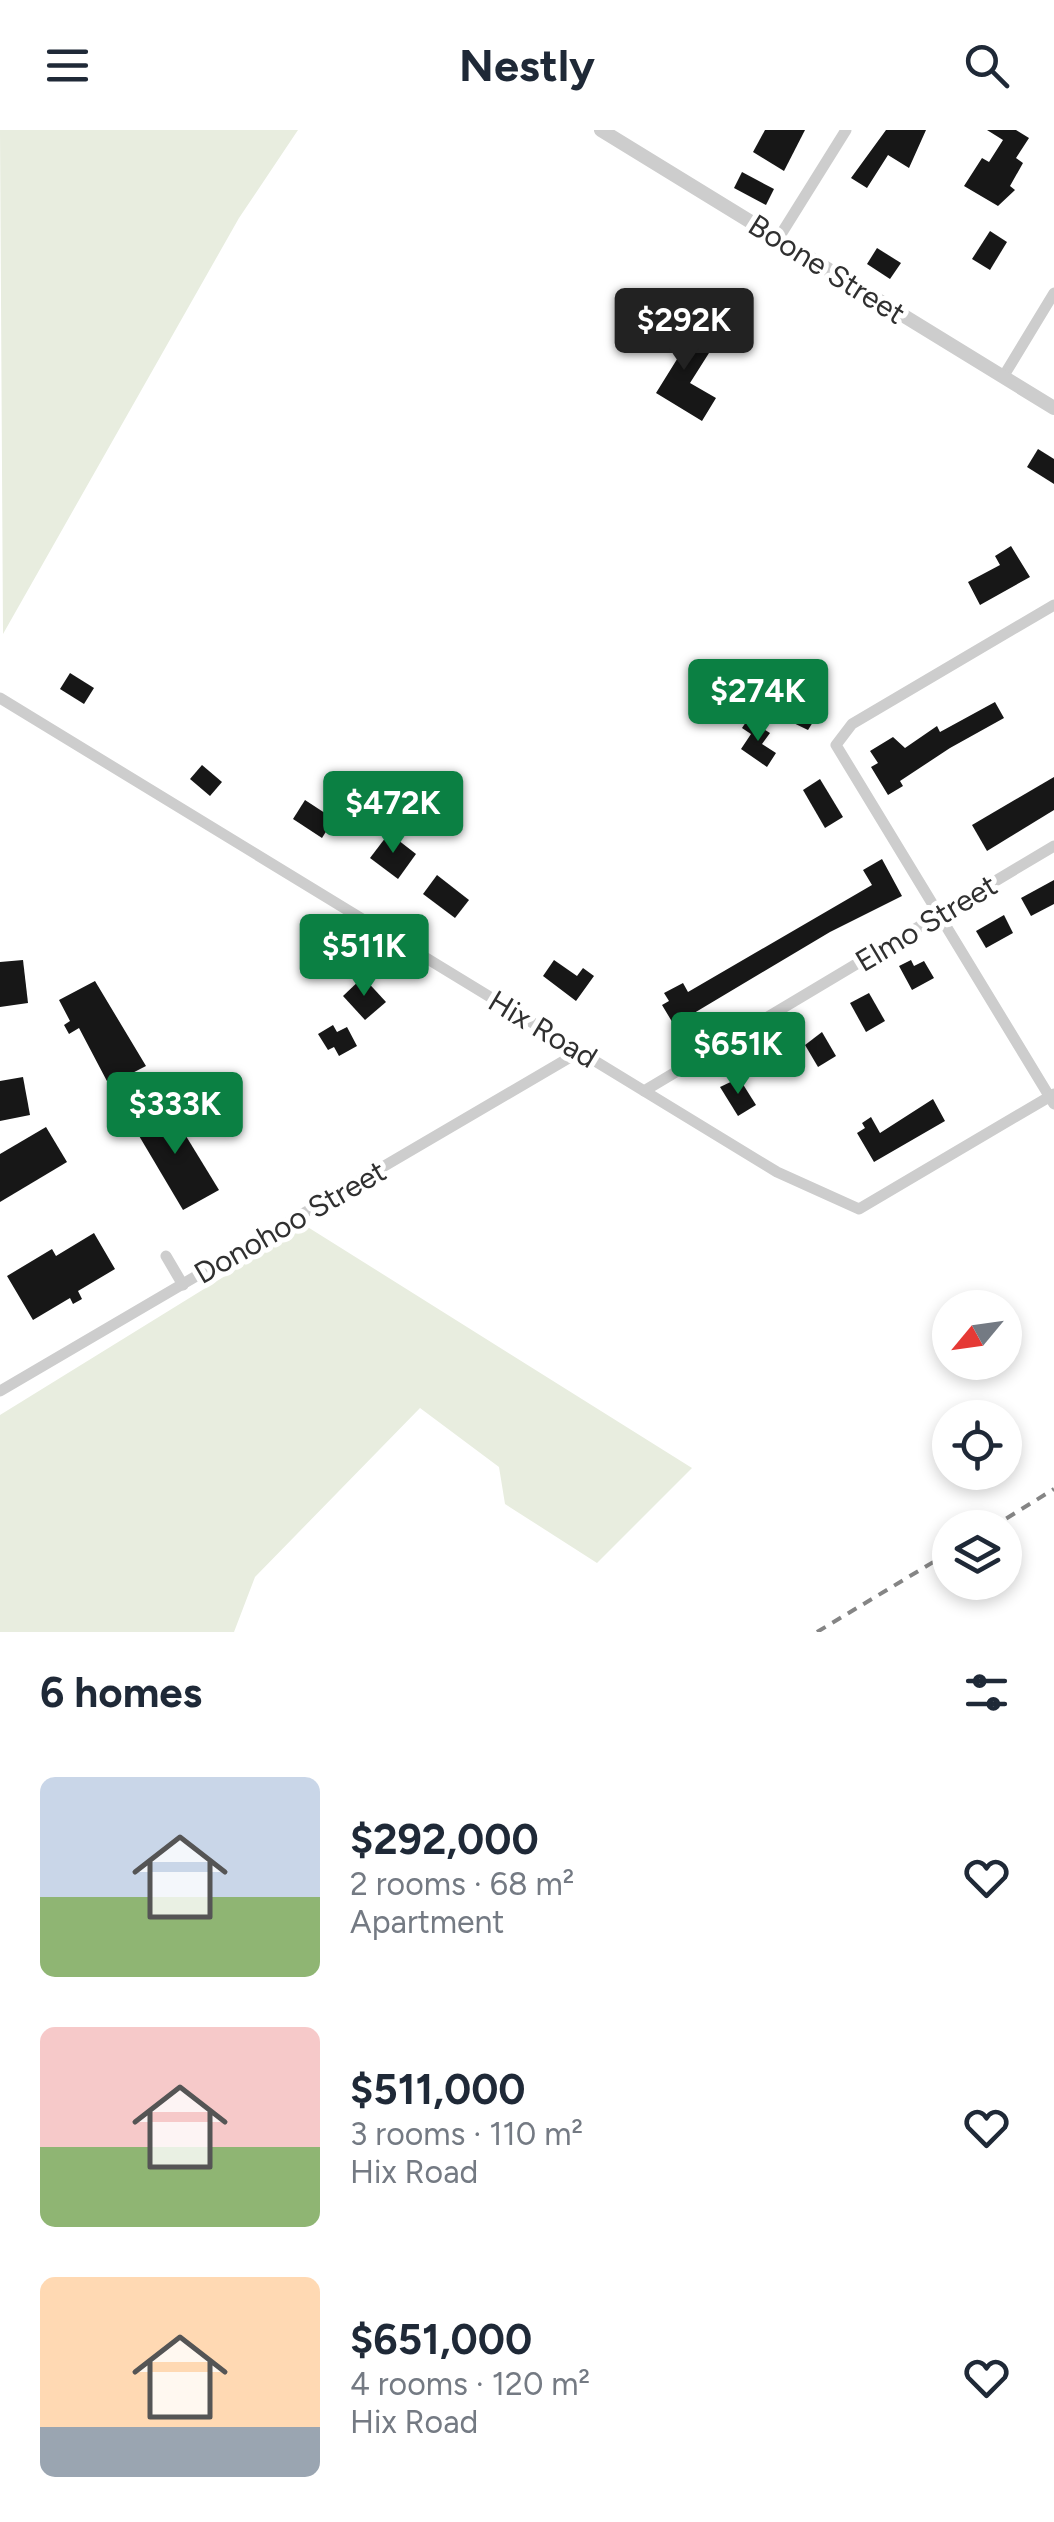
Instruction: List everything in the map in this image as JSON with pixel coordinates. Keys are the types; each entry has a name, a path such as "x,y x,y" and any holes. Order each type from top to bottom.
{"street":[{"name":"Boone Street","path":"601,130 1054,408"},
{"path":"778,240 846,130"},
{"path":"1003,377 1054,293"},
{"path":"1053,1098 836,744 852,724 1054,605"},
{"name":"Hix Road","path":"0,698 579,1052 840,1204 860,1210 1053,1098"},
{"name":"Elmo Street","path":"644,1091 1054,846"},
{"name":"Donohoo Street","path":"0,1392 579,1052"},
{"path":"166,1256 183,1284"}],"shaded area":[{"path":"0,130 298,130 239,218 3,634"},
{"path":"306,1226 692,1468 597,1563 505,1504 499,1467 420,1408 255,1577 234,1632 0,1632 0,1415"}],"building":[{"path":"765,130 805,130 784,171 753,152"},
{"path":"886,130 926,130 909,168 888,155 867,188 851,178"},
{"path":"987,130 1016,130 1029,138 1016,158 1023,163 1010,186 1015,190 998,206 964,186 982,158 989,162 1003,140"},
{"path":"742,172 774,189 766,205 734,188"},
{"path":"990,231 1007,242 990,270 972,259"},
{"path":"877,248 901,263 890,279 867,264"},
{"path":"665,319 682,329 679,334 709,353 690,383 716,398 702,421 656,393 679,356 653,340"},
{"path":"1038,449 1054,459 1054,484 1027,467"},
{"path":"1011,546 1030,577 980,605 968,582 1000,565 995,556"},
{"path":"70,673 94,688 84,704 60,689"},
{"path":"800,683 813,691 804,706 818,714 808,730 781,717"},
{"path":"995,702 1004,718 900,781 903,786 888,795 871,767 878,763 870,751 893,737 905,748 937,726 940,732"},
{"path":"748,719 770,733 762,744 776,753 767,767 741,749 751,734 742,728"},
{"path":"202,765 222,782 210,796 190,779"},
{"path":"1054,777 1054,810 987,851 972,825"},
{"path":"820,779 843,817 825,828 803,790"},
{"path":"305,800 334,819 322,838 293,819"},
{"path":"389,833 416,854 398,879 370,858"},
{"path":"882,859 902,896 830,932 674,1025 662,1005 669,1001 664,993 683,983 688,992 872,885 863,870"},
{"path":"437,875 469,900 455,918 423,894"},
{"path":"1054,880 1054,904 1031,916 1021,898"},
{"path":"1004,915 1013,933 986,948 976,931"},
{"path":"23,960 28,1003 0,1007 0,962"},
{"path":"554,960 577,976 583,968 594,976 576,1001 543,976"},
{"path":"911,960 914,966 924,961 934,978 912,990 899,966"},
{"path":"363,977 386,1002 365,1020 343,996"},
{"path":"95,981 146,1066 109,1085 79,1028 69,1034 64,1025 70,1021 59,1000"},
{"path":"869,993 885,1021 866,1032 850,1003"},
{"path":"333,1025 337,1032 347,1027 357,1046 339,1056 334,1047 328,1050 318,1034"},
{"path":"822,1032 836,1056 818,1067 805,1045"},
{"path":"23,1077 30,1115 0,1121 0,1081"},
{"path":"739,1078 756,1105 738,1116 720,1087"},
{"path":"933,1099 945,1121 874,1162 857,1133 865,1128 862,1123 871,1117 880,1133"},
{"path":"167,1105 219,1190 183,1210 132,1124"},
{"path":"46,1127 67,1162 0,1202 0,1154"},
{"path":"94,1233 115,1269 78,1291 82,1299 73,1304 70,1298 33,1320 7,1276 52,1249 56,1256"}],"railway":[{"path":"1020,1510 1054,1489"},
{"path":"817,1632 932,1563"}]}
